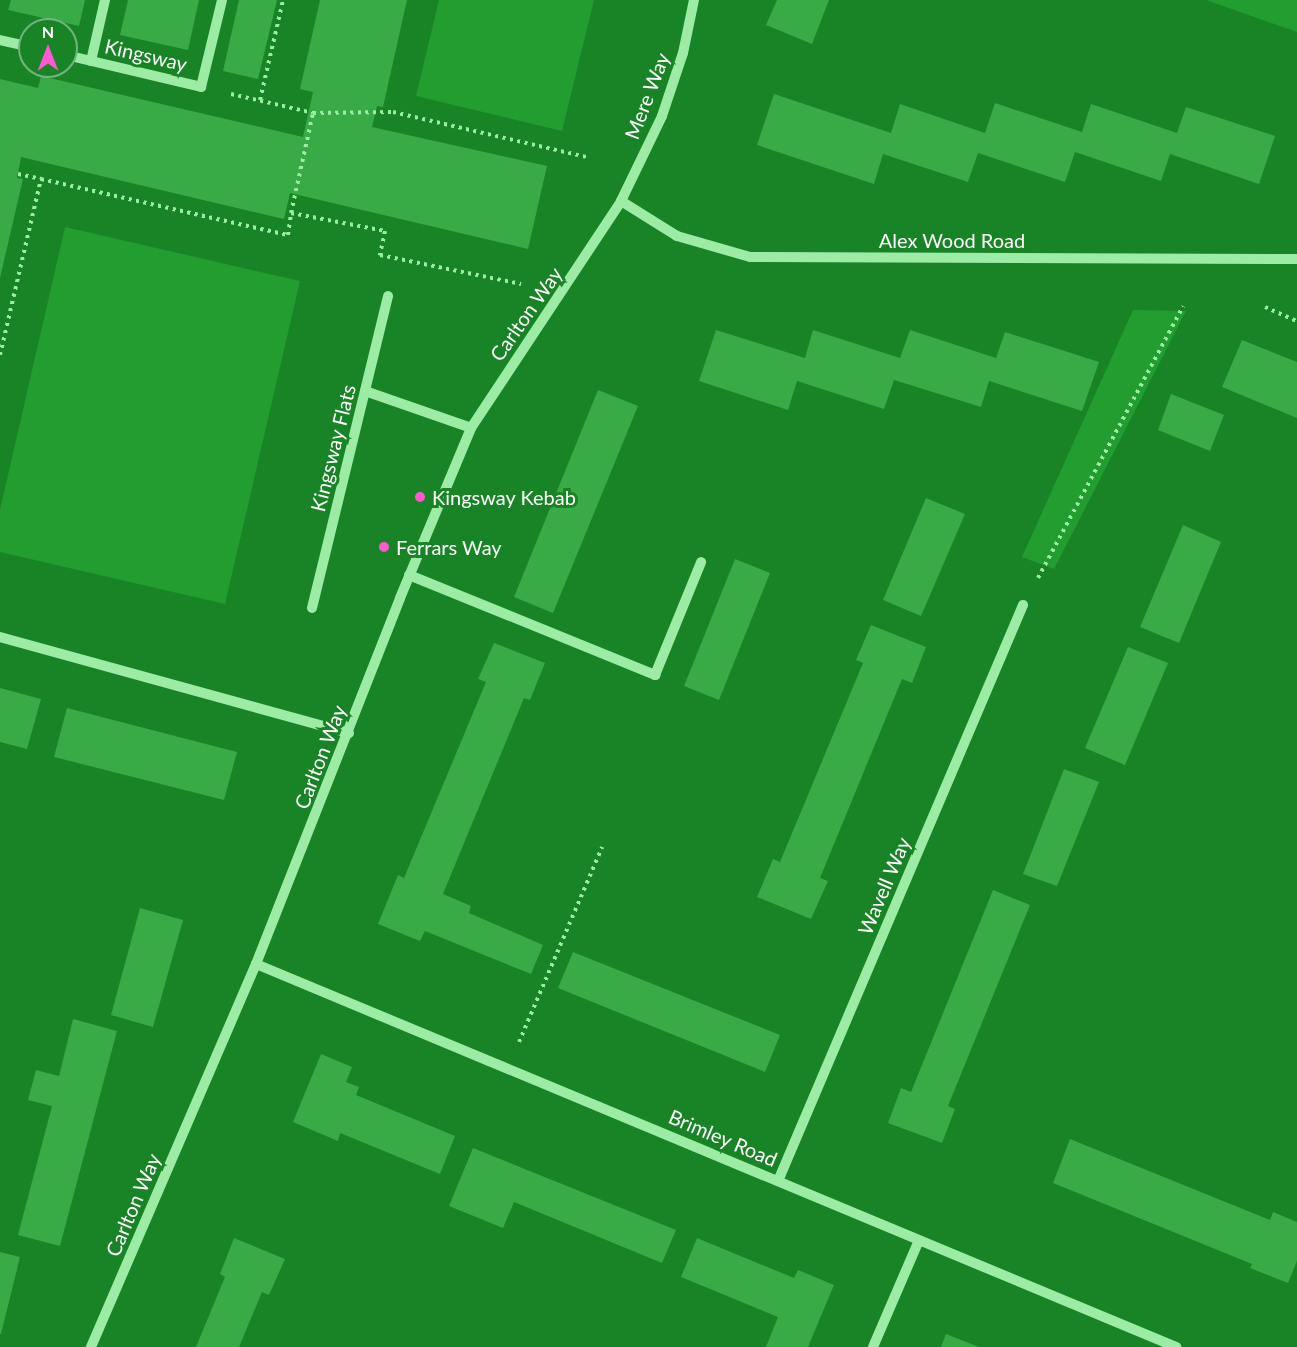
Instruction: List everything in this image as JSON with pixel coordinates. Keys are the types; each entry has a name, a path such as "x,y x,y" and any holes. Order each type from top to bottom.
{"street":[{"path":"92,61 105,0"},
{"name":"Kingsway","path":"78,58 201,87 222,0"},
{"name":"Mere Way","path":"621,201 662,116 683,53 694,0"},
{"path":"0,40 18,44"},
{"name":"Alex Wood Road","path":"621,201 677,236 750,257 1297,259"},
{"name":"Carlton Way","path":"92,1347 256,964 349,733 409,575 471,428 621,201"},
{"name":"Kingsway Flats","path":"312,608 388,296"},
{"path":"365,391 471,428"},
{"path":"409,575 655,675 701,562"},
{"name":"Wavell Way","path":"778,1181 1023,605"},
{"path":"0,637 349,733"},
{"name":"Brimley Road","path":"256,964 508,1066 1176,1347"},
{"path":"873,1347 919,1240"}],"path":[{"path":"260,100 282,0"},
{"path":"201,87 313,113 393,112 587,157"},
{"path":"18,174 288,235 313,113"},
{"path":"0,355 41,179"},
{"path":"291,213 385,231 380,255 521,284"},
{"path":"1023,605 1183,306"},
{"path":"1265,307 1297,321"},
{"path":"508,1066 602,847"}],"green space":[{"path":"439,0 594,0 562,131 416,96"},
{"path":"1206,0 1297,0 1297,32"},
{"path":"65,227 300,281 225,604 0,552 0,510"},
{"path":"1133,310 1186,311 1054,569 1022,557"}],"building":[{"path":"11,0 85,0 79,26 78,18 44,18 8,10"},
{"path":"128,0 199,0 188,50 120,35"},
{"path":"239,0 277,0 258,79 223,71"},
{"path":"320,0 407,0 383,107 377,106 372,127 547,166 528,249 290,193 284,219 21,157 17,178 23,179 0,278 0,79 38,88 40,78 50,78 303,137 313,92 300,89"},
{"path":"777,0 829,0 812,44 766,25"},
{"path":"774,94 891,133 900,104 985,133 995,103 1082,132 1091,104 1177,133 1186,107 1275,136 1259,184 1170,154 1161,181 1075,152 1065,182 978,153 968,182 883,154 874,184 757,145"},
{"path":"716,330 805,358 813,330 900,358 910,330 996,358 1005,332 1099,362 1082,411 989,381 981,407 894,380 884,409 797,381 788,410 699,381"},
{"path":"1242,340 1297,362 1297,418 1222,387"},
{"path":"598,390 638,406 553,613 514,597"},
{"path":"1171,394 1224,415 1210,451 1158,430"},
{"path":"926,498 965,514 921,616 883,600"},
{"path":"1183,525 1221,542 1179,643 1140,627"},
{"path":"735,559 770,573 719,700 684,686"},
{"path":"871,625 926,647 912,683 902,679 820,878 828,881 811,919 757,897 773,859 780,862 863,663 856,660"},
{"path":"494,643 545,663 530,700 524,698 443,894 471,906 469,913 543,945 531,974 425,931 420,941 378,924 398,875 404,878 486,682 478,679"},
{"path":"1128,647 1168,663 1125,765 1085,748"},
{"path":"0,688 41,699 27,749 0,742"},
{"path":"67,708 237,752 224,800 54,757"},
{"path":"1064,769 1099,782 1057,886 1023,874"},
{"path":"993,890 1030,905 948,1106 955,1109 942,1143 888,1123 901,1088 911,1092"},
{"path":"140,908 183,920 153,1027 111,1015"},
{"path":"573,952 780,1035 765,1072 558,988"},
{"path":"73,1019 117,1031 60,1246 18,1235 52,1106 28,1100 36,1070 59,1076"},
{"path":"321,1054 352,1067 346,1082 359,1087 356,1095 455,1136 440,1174 340,1133 338,1141 293,1122"},
{"path":"1070,1139 1270,1220 1273,1212 1297,1222 1297,1261 1288,1283 1250,1268 1252,1264 1053,1183"},
{"path":"473,1148 676,1230 662,1263 514,1202 503,1228 449,1206"},
{"path":"234,1238 285,1259 269,1295 262,1292 239,1347 196,1347 225,1277 220,1274"},
{"path":"697,1238 794,1278 798,1270 834,1285 808,1347 766,1347 778,1317 681,1277"},
{"path":"0,1252 20,1257 1,1334 0,1334"},
{"path":"946,1334 979,1347 941,1347"}],"place":[{"name":"Kingsway Kebab","path":"420,497"},
{"name":"Ferrars Way","path":"384,547"}]}
